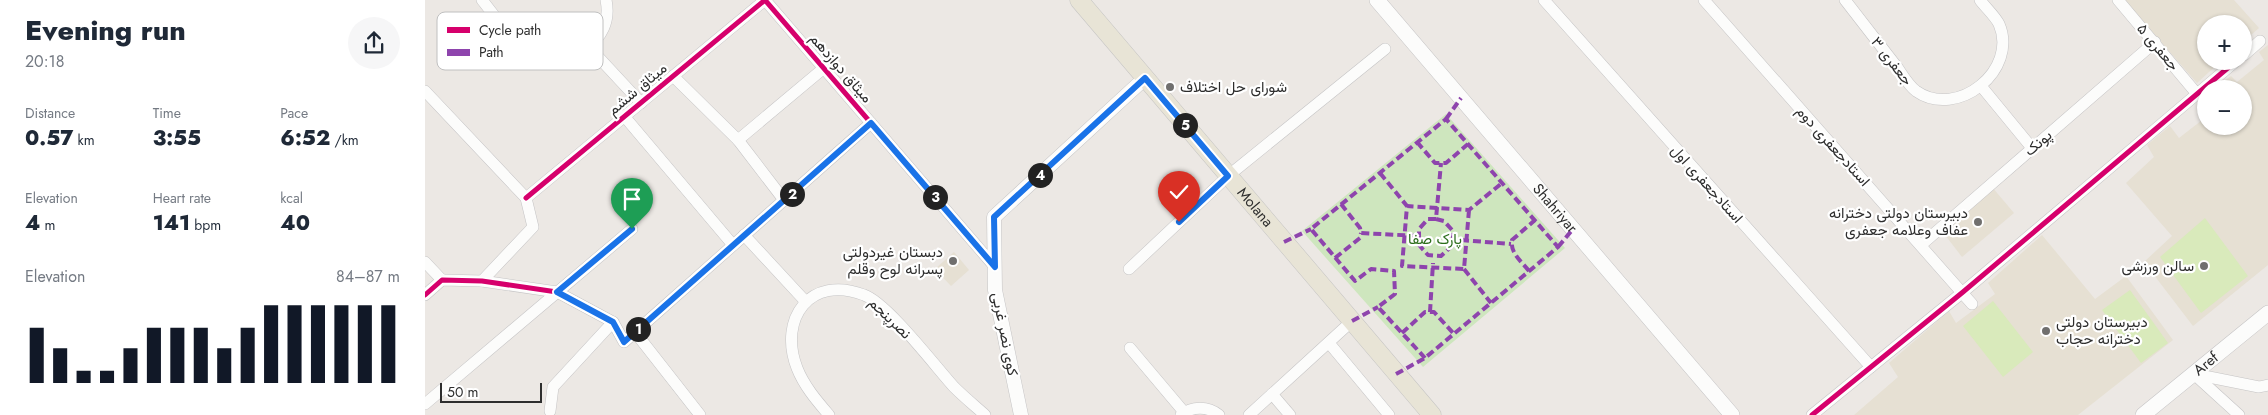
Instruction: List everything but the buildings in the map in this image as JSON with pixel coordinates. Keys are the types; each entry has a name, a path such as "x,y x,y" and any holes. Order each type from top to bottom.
{"main road":[{"name":"Molana","path":"1079,0 1432,415"},
{"name":"Shahriyar","path":"1377,0 1732,415"},
{"name":"Aref","path":"2143,415 2268,313"}],"street":[{"path":"482,0 492,12"},
{"path":"603,29 609,10 607,0"},
{"name":"میثاق دوازدهم","path":"765,0 995,267"},
{"name":"میثاق ششم","path":"526,198 765,0"},
{"name":"استادجعفری اول","path":"1544,0 1871,367"},
{"name":"استادجعفری دوم","path":"1704,0 1973,304"},
{"name":"جعفری ۳","path":"1845,0 1915,90 1928,96 1949,98 1969,94 1981,86"},
{"path":"1980,0 1999,23 2002,37 1998,64 1991,76 1981,86 2032,148"},
{"name":"جعفری ۵","path":"2118,0 2197,94"},
{"path":"2252,48 2260,41"},
{"name":"پونک","path":"1921,245 2155,42"},
{"path":"1129,269 1228,176 1385,49"},
{"path":"603,62 641,103"},
{"path":"738,140 824,68"},
{"path":"2214,80 2225,70"},
{"path":"673,76 738,140 784,200"},
{"name":"کوی نصر غربی","path":"1021,415 995,290 994,217 1145,78"},
{"path":"425,91 526,198 533,227 482,281"},
{"path":"1812,415 1963,292 2197,94"},
{"path":"625,116 733,245"},
{"path":"425,295 442,280 482,281 557,292 613,322 624,342 871,123"},
{"path":"425,404 632,229"},
{"path":"745,235 806,302 800,306 792,329 794,358 797,369 811,393 829,415"},
{"path":"425,262 442,280"},
{"name":"نصرپنجم","path":"806,302 825,291 847,291 866,295 884,310 955,388 985,415"},
{"path":"550,414 553,387 613,322"},
{"path":"1249,415 1352,322"},
{"path":"635,332 700,415"},
{"path":"1329,343 1389,415"},
{"path":"1130,348 1182,414 1196,408 1211,409 1219,415"},
{"path":"2194,374 2259,386 2268,385"},
{"path":"2194,374 2239,415"},
{"path":"1272,394 1290,415"}],"shaded area":[{"path":"2124,0 2234,0 2247,15 2197,15 2197,70 2211,70 2200,80 2197,80 2197,83"},
{"path":"2252,20 2259,28 2252,34"},
{"path":"2268,45 2268,265 2193,326 2144,262 2172,236 2126,183 2154,157 2147,145 2170,126 2179,138 2197,124 2197,135 2252,135 2252,80 2239,80 2264,60 2259,52"},
{"path":"2231,76 2235,80 2226,80"},
{"name":"دبیرستان دولتی دخترانه عفاف وعلامه جعفری","path":"1992,187 2014,213 1962,257 1942,231"},
{"name":"دبیرستان دولتی دخترانه حجاب","path":"2042,235 2095,299 2126,276 2173,340 2078,415 1854,415 1898,377 1889,363 1949,311 1956,323 1995,294 1988,283"},
{"name":"دبستان غیردولتی پسرانه لوح وقلم","path":"954,252 969,270 951,286 935,269"}],"green space":[{"name":"پارک صفا","path":"1446,114 1565,248 1423,367 1302,231"},
{"name":"سالن ورزشی","path":"2205,218 2248,276 2201,313 2160,257"},
{"path":"2130,290 2168,343 2141,363 2102,310"},
{"path":"1993,301 2033,352 2003,377 1963,326"}],"marked path":[{"path":"1446,119 1461,98"},
{"path":"1396,374 1425,358 1558,247 1446,119 1311,229 1355,281 1371,269 1394,271 1395,294 1378,307 1425,358"},
{"path":"1417,142 1435,163 1446,163 1468,144"},
{"path":"1436,219 1444,221 1453,231 1453,245 1441,256 1428,255 1419,245 1419,229 1428,219 1436,219 1441,163"},
{"path":"1380,173 1407,206"},
{"path":"1469,210 1464,269 1402,266 1407,206 1469,210 1502,183"},
{"path":"1341,204 1360,228 1361,233 1419,236"},
{"path":"1529,271 1514,253 1512,240 1535,220"},
{"path":"1284,242 1311,229"},
{"path":"1558,247 1573,229"},
{"path":"1335,258 1360,238 1361,233"},
{"path":"1461,240 1511,244"},
{"path":"1430,312 1433,263"},
{"path":"1464,269 1491,303"},
{"path":"1352,321 1378,307"},
{"path":"1402,333 1425,312 1434,312 1454,334"}],"cycle path":[{"path":"526,198 765,0 995,267"},
{"path":"1812,415 1963,292 2225,70"},
{"path":"425,295 442,280 482,281 557,292 613,322 624,342 871,123"}],"place":[{"name":"شورای حل اختلاف","path":"1170,87"},
{"name":"دبیرستان دولتی دخترانه عفاف وعلامه جعفری","path":"1978,222"},
{"name":"دبستان غیردولتی پسرانه لوح وقلم","path":"953,261"},
{"name":"سالن ورزشی","path":"2204,266"},
{"name":"دبیرستان دولتی دخترانه حجاب","path":"2046,331"}],"route":[{"path":"632,229 557,292 613,322 624,342 871,123 995,267 994,217 1145,78 1228,176 1179,222"}]}
